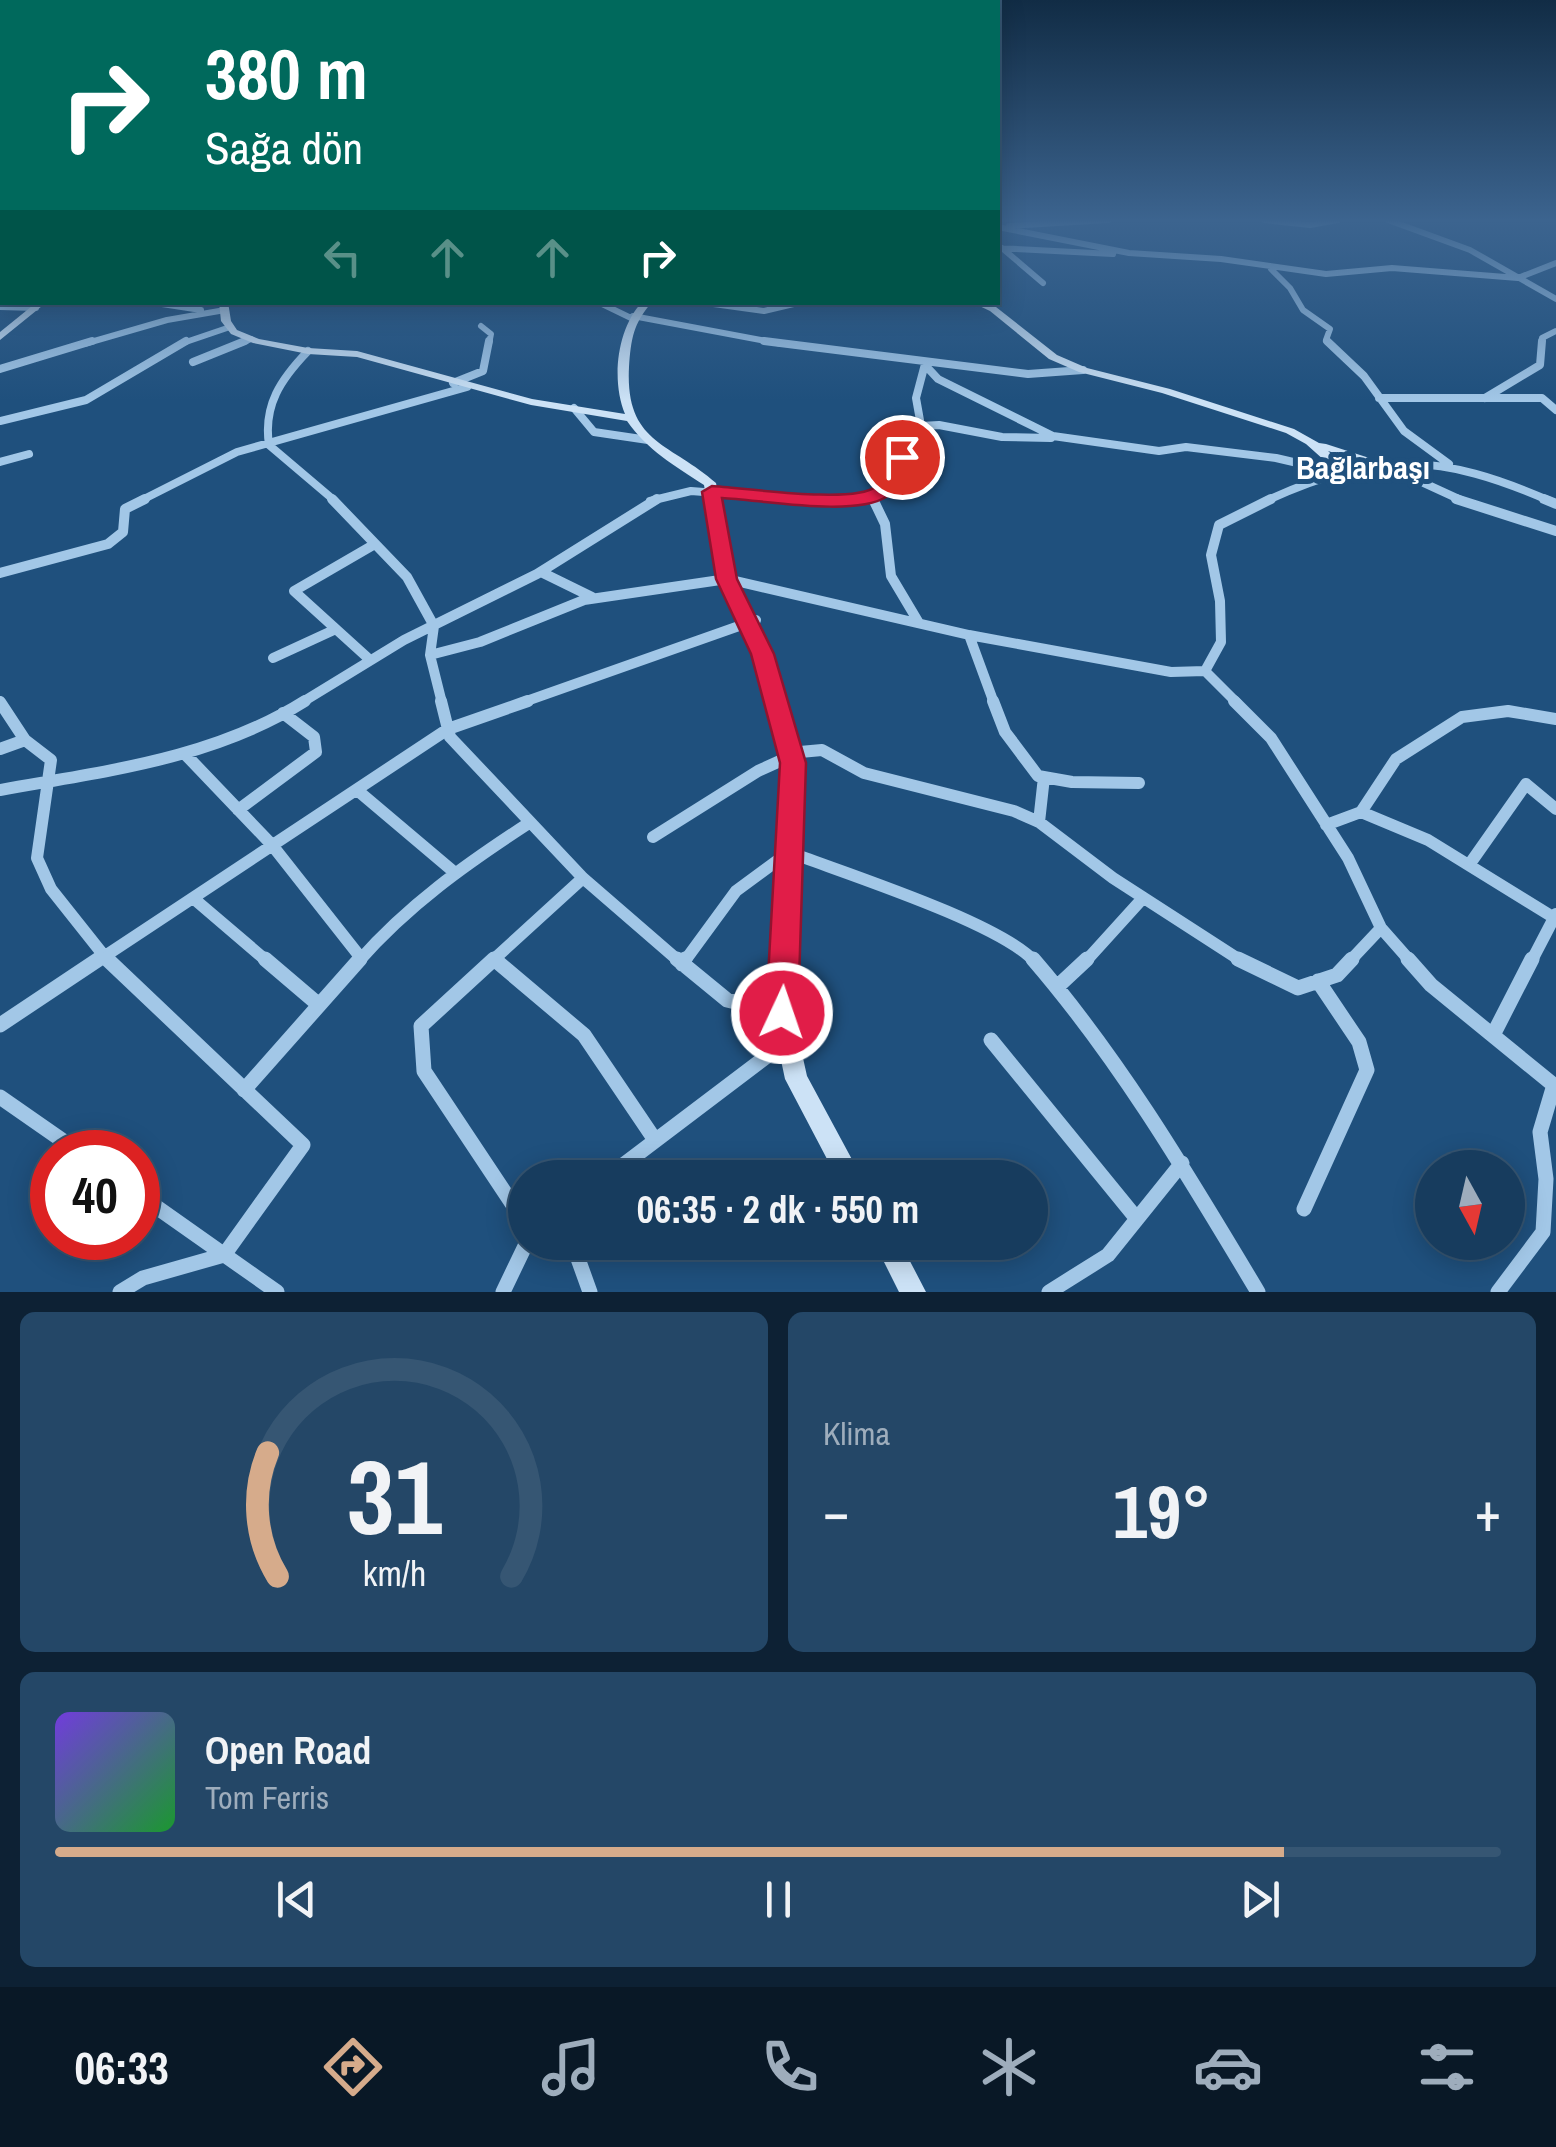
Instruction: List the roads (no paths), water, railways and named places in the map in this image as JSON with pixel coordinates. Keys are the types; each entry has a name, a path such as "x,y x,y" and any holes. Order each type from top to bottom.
{"street":[{"path":"1040,280 1043,283"},
{"path":"1282,280 1303,310 1330,328 1326,340 1349,360 1404,431 1450,465"},
{"path":"1522,280 1556,299"},
{"path":"0,307 40,305"},
{"path":"0,337 40,305"},
{"path":"166,305 206,312"},
{"path":"605,305 632,317 670,320 734,337 924,364 1028,374 1083,370"},
{"path":"626,418 622,375 632,317 645,305"},
{"path":"717,305 760,312 787,310 796,305"},
{"path":"983,305 1053,357 1083,370 1290,430 1347,474"},
{"path":"0,370 73,350 130,326 224,306 230,327 251,339 308,352 358,354 467,387 626,418 648,440 710,482 727,579 752,622 790,754 782,1013 796,1079 840,1160"},
{"path":"452,383 482,371 491,334 481,326"},
{"path":"0,421 86,400 181,343 230,327"},
{"path":"1485,398 1498,386 1540,365 1542,338 1556,330"},
{"path":"192,362 251,339"},
{"path":"308,352 283,378 266,413 269,445 325,491 407,577 434,626 430,655 450,737 583,878 682,964 726,1000 782,1013"},
{"path":"921,426 916,398 924,364"},
{"path":"924,364 938,379 966,395 1057,437"},
{"path":"0,572 108,544 123,532 125,509 237,452 467,387"},
{"path":"1379,398 1542,398 1556,410"},
{"path":"574,408 594,432 648,440"},
{"path":"0,790 186,755 241,736 369,660 541,572 569,550 665,495 779,495 843,504 872,496 893,479 910,435 921,426 1002,437 1057,437 1159,451 1186,447 1276,458 1347,474"},
{"path":"1310,442 1385,465 1452,498 1556,531"},
{"path":"0,462 29,454"},
{"path":"1205,672 1221,642 1220,601 1211,555 1220,525 1266,498 1385,465 1450,465 1484,474 1556,504"},
{"path":"872,496 885,524 891,576 918,623"},
{"path":"369,660 294,590 375,544"},
{"path":"541,572 592,598"},
{"path":"430,655 480,642 592,598 727,579 968,635 1171,672 1205,672 1271,738 1348,858 1381,928 1431,985 1555,1086 1540,1132 1546,1178 1542,1232 1498,1292"},
{"path":"0,1026 448,728 752,622"},
{"path":"273,658 336,629"},
{"path":"968,635 1005,732 1038,776 1072,782 1139,783"},
{"path":"0,702 25,740 52,760 36,856 60,903 104,957 304,1146 224,1255 143,1278 120,1292"},
{"path":"1326,825 1361,812 1396,759 1462,716 1508,711 1556,719"},
{"path":"238,810 316,752 314,737 283,713"},
{"path":"0,749 25,740"},
{"path":"653,836 790,754 819,749 864,773 1014,811 1039,822 1143,898 1247,964 1298,988 1337,976 1381,928"},
{"path":"186,755 272,846 361,958"},
{"path":"1039,822 1044,777"},
{"path":"1469,866 1526,784 1556,810"},
{"path":"356,790 454,872"},
{"path":"1361,812 1428,840 1555,917 1492,1035"},
{"path":"244,1090 392,923 454,872 529,823"},
{"path":"682,964 736,890 789,852"},
{"path":"789,852 954,916 1024,949 1057,987 1182,1163 1258,1292"},
{"path":"508,1197 424,1071 420,1026 583,878"},
{"path":"193,898 319,1005"},
{"path":"1057,987 1143,898"},
{"path":"494,960 584,1035 655,1140"},
{"path":"1304,1209 1367,1070 1359,1042 1318,982"},
{"path":"629,1160 788,1040"},
{"path":"991,1040 1137,1219"},
{"path":"0,1097 47,1130"},
{"path":"1049,1292 1108,1255 1182,1163"},
{"path":"160,1210 276,1292"},
{"path":"502,1292 518,1260"},
{"path":"578,1260 590,1292"},
{"path":"896,1260 914,1292"}],"district":[{"name":"Bağlarbaşı","path":"1363,467"}]}
